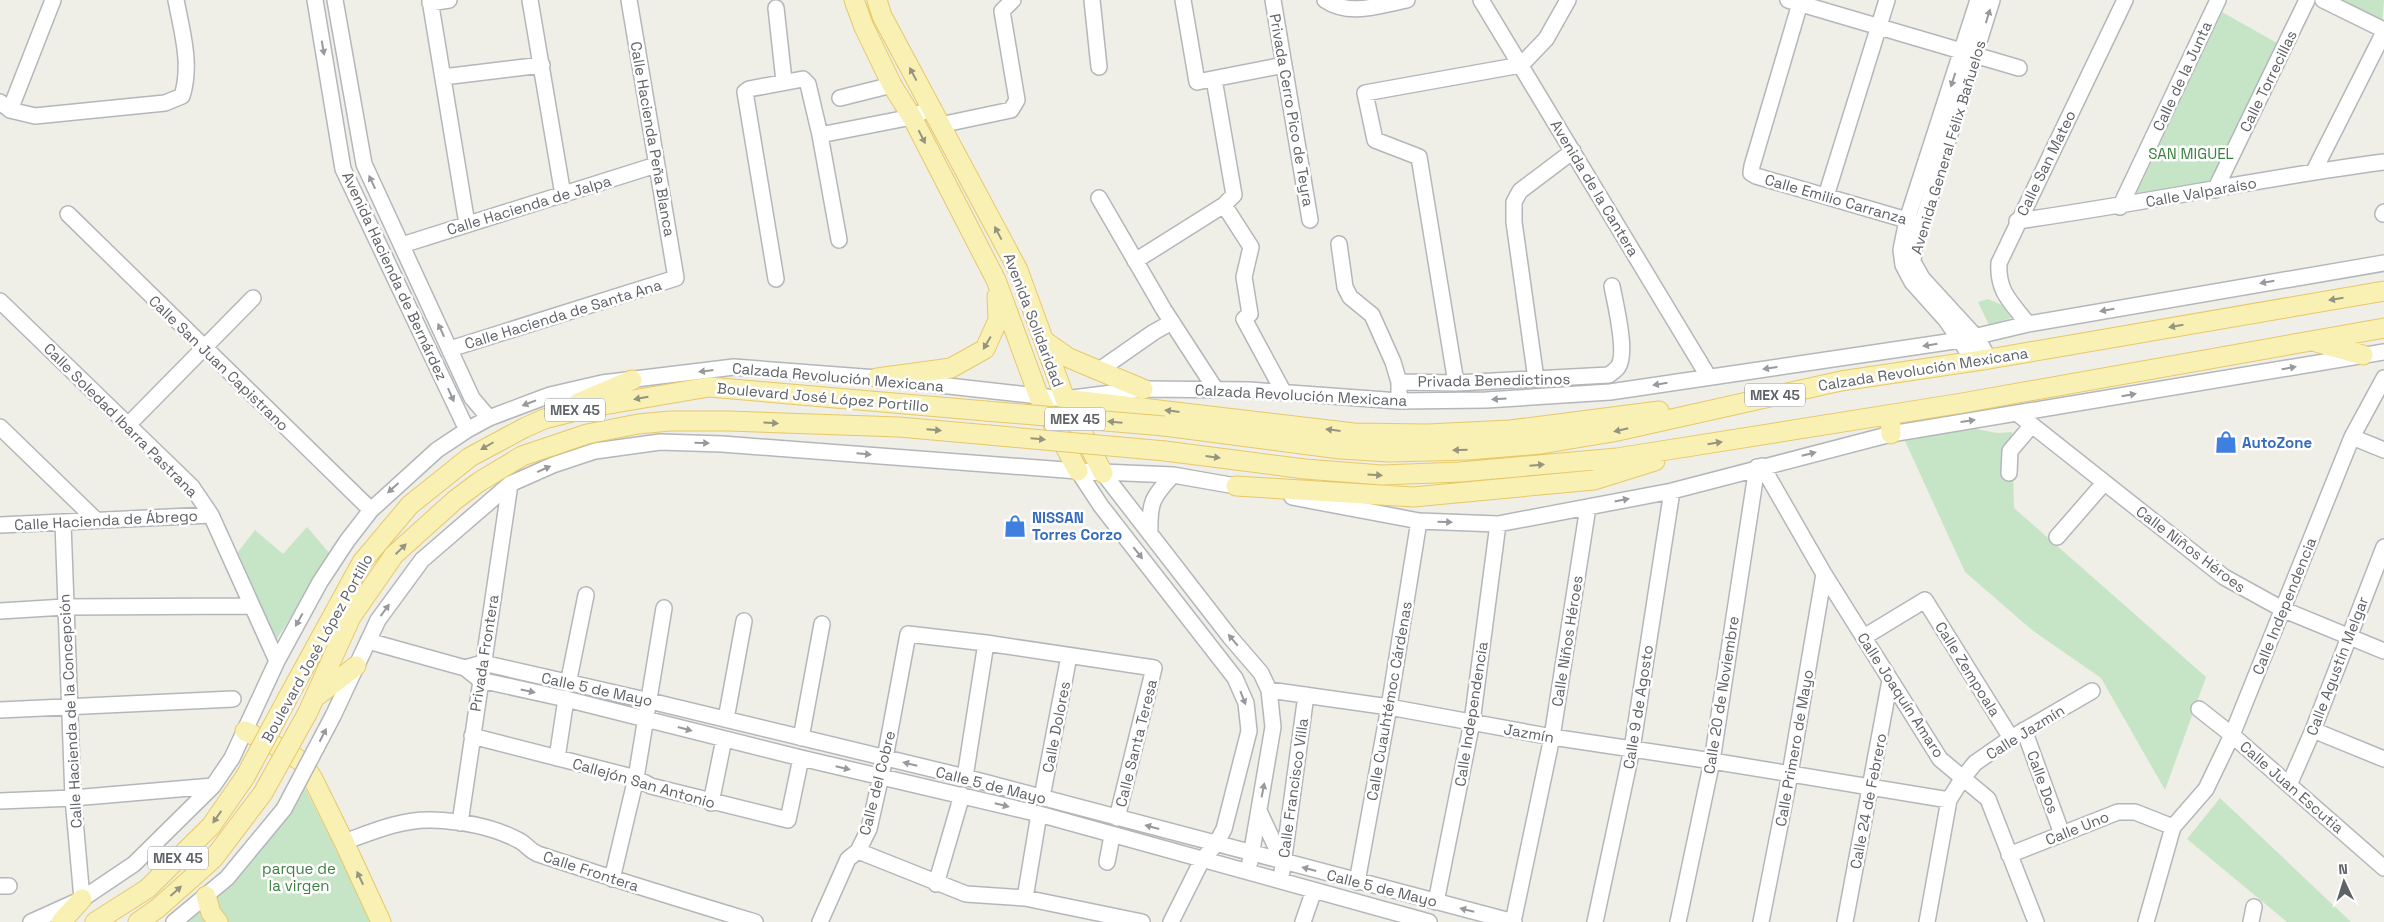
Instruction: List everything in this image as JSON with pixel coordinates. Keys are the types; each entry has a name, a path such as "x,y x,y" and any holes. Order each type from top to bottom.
{"main road":[{"name":"Avenida Solidaridad","path":"854,0 864,28 892,85 912,117 996,280 1040,397 1078,471"},
{"name":"Avenida Solidaridad","path":"877,0 882,16 930,108 1018,270 1046,342 1065,399 1103,473"},
{"path":"877,378 951,368 985,349 998,320 996,280"},
{"name":"Calzada Revolución Mexicana","path":"986,411 1164,426 1340,449 1390,452 1468,450 1540,444 1613,432 1841,381 1981,360 2384,290"},
{"name":"MEX 45","path":"1694,447 1890,424 2384,328"},
{"path":"2311,341 2363,355"},
{"path":"1046,342 1069,358 1143,389"},
{"path":"544,420 595,394 632,380"},
{"name":"Boulevard José López Portillo","path":"95,922 147,889 211,826 245,777 362,562 410,505 470,456 503,437 544,420 592,407 709,387 986,411"},
{"path":"1065,399 1354,433 1428,434 1510,430 1630,414 1730,405"},
{"name":"Boulevard José López Portillo","path":"138,922 158,908 212,859 263,793 311,705 351,617 394,556 427,524 479,482 522,456 587,434 615,427 670,421 729,421 899,427 1165,451 1305,468 1382,475 1460,472 1608,459 1694,447"},
{"path":"1236,486 1413,497 1507,490 1594,480 1694,447"},
{"path":"311,705 356,666"},
{"path":"245,731 284,750 302,762 313,779 381,922"},
{"path":"206,896 211,913 218,922"},
{"path":"61,922 82,899"}],"street":[{"path":"53,0 5,106 35,116 165,103 182,96 187,80 187,65 176,0"},
{"name":"Avenida Hacienda de Bernárdez","path":"315,0 344,169 467,430"},
{"name":"Avenida Hacienda de Bernárdez","path":"335,0 364,164 472,398 489,418"},
{"path":"449,0 430,2 467,224"},
{"path":"530,0 563,194"},
{"name":"Calle Hacienda Peña Blanca","path":"629,0 676,278"},
{"path":"940,124 1011,110 1017,100 1002,10 1013,0"},
{"path":"1092,0 1099,67"},
{"path":"1183,0 1197,82 1284,65"},
{"name":"Privada Cerro Pico de Teyra","path":"1273,0 1310,220"},
{"path":"1326,0 1334,6 1407,0"},
{"name":"Avenida de la Cantera","path":"1481,0 1708,376"},
{"path":"1826,196 1887,0"},
{"name":"Avenida General Félix Bañuelos","path":"1969,53 1978,0"},
{"name":"Avenida General Félix Bañuelos","path":"1981,360 1961,340 1912,282 1908,264 1914,250 1915,222 1969,53 1992,0"},
{"name":"Calle San Mateo","path":"2028,324 2002,291 1998,278 1999,263 2125,0"},
{"name":"Calle de la Junta","path":"2120,207 2218,0"},
{"name":"Calle Torrecillas","path":"2215,190 2307,0"},
{"path":"2314,171 2384,31 2323,0"},
{"path":"1796,1 2019,68"},
{"name":"Calle Emilio Carranza","path":"1796,1 1751,173 1915,222"},
{"path":"1456,382 1419,158 1375,140 1365,93 1520,65 1546,39 1563,3"},
{"path":"776,8 784,81"},
{"path":"443,77 542,65"},
{"path":"1135,261 1224,205 1234,194 1214,78"},
{"path":"776,279 745,92 749,89 802,79 808,84 820,134 839,240"},
{"path":"840,98 892,85"},
{"path":"820,134 912,117 930,108"},
{"path":"1536,379 1514,222 1514,202 1520,191 1573,151"},
{"name":"Calle Valparaíso","path":"2017,222 2120,207 2314,171 2384,162"},
{"name":"Calle Hacienda de Jalpa","path":"402,245 656,165"},
{"path":"1099,198 1172,322 1216,390"},
{"path":"1224,205 1251,247 1244,277 1250,314 1244,319 1284,393"},
{"name":"Calle San Juan Capistrano","path":"68,214 371,510"},
{"path":"1339,244 1345,287 1350,297 1372,315 1393,362 1399,382"},
{"name":"Calzada Revolución Mexicana","path":"31,922 82,899 134,864 213,786 232,758 276,660 320,582 347,541 371,510 437,450 467,430 489,418 550,395 602,383 734,367 877,378 1065,399 1143,389 1284,393 1398,401 1486,400 1610,392 1708,376 1977,338 2028,324 2384,263"},
{"name":"Avenida General Félix Bañuelos","path":"1908,264 1977,338 1981,360"},
{"name":"Calle Hacienda de Santa Ana","path":"450,349 676,278"},
{"name":"Privada Benedictinos","path":"1398,401 1399,382 1456,382 1609,375 1618,367 1622,356 1620,331 1612,286"},
{"path":"128,425 253,298"},
{"name":"Calle Soledad Ibarra Pastrana","path":"0,301 192,488 211,515 276,660"},
{"path":"1098,371 1154,332 1172,322"},
{"path":"174,922 227,878 284,809 333,716 378,620 422,560 510,484 553,465 595,451 660,442 789,448 1103,473 1173,475 1420,520 1498,524 1672,491 1759,467 1890,424 2018,414 2384,352"},
{"name":"Calle Independencia","path":"2173,827 2206,788 2232,735 2352,437 2384,378"},
{"name":"Calle Niños Héroes","path":"2018,414 2224,577 2282,609 2384,651"},
{"path":"2009,474 2010,451 2032,425"},
{"path":"0,427 96,520"},
{"path":"2352,437 2384,450"},
{"name":"Calle Joaquín Amaro","path":"1759,467 1940,759 1988,800 2036,922"},
{"name":"Calle 20 de Noviembre","path":"1678,922 1712,761 1759,467"},
{"name":"Avenida Solidaridad","path":"1078,471 1101,506 1235,678 1246,703 1249,731 1224,829 1216,844 1202,860 1171,922"},
{"name":"Avenida Solidaridad","path":"1103,473 1230,637 1261,673 1269,690 1273,727 1248,872"},
{"path":"1150,534 1149,510 1158,491 1173,475"},
{"path":"2057,537 2104,483"},
{"name":"Privada Frontera","path":"460,823 510,484"},
{"name":"Calle 9 de Agosto","path":"1595,922 1632,749 1672,491"},
{"name":"Calle Niños Héroes","path":"1514,922 1552,737 1588,507"},
{"name":"Calle Hacienda de Ábrego","path":"0,525 211,515"},
{"name":"Calle Cuauhtémoc Cárdenas","path":"1357,882 1389,708 1420,520"},
{"name":"Calle Hacienda de la Concepción","path":"63,523 68,707 73,798 82,899"},
{"name":"Calle Independencia","path":"1436,902 1472,722 1498,524"},
{"name":"Calle Agustín Melgar","path":"2289,785 2313,730 2384,547"},
{"name":"Calle Primero de Mayo","path":"1761,922 1790,774 1824,574"},
{"path":"568,684 586,595"},
{"name":"Calle Zempoala","path":"1864,637 1925,600 2011,738"},
{"path":"0,611 65,607 251,606"},
{"path":"612,879 636,778 664,608"},
{"path":"726,719 744,621"},
{"path":"801,738 822,624"},
{"name":"Calle del Cobre","path":"820,922 848,859 858,851 869,829 885,758 908,634 986,643"},
{"name":"Calle 5 de Mayo","path":"368,641 465,668 480,680 566,699 801,758 1039,814 1112,836 1281,880 1401,918 1429,922"},
{"path":"965,777 986,643 1069,656"},
{"name":"Calle Santa Teresa","path":"1069,656 1154,668 1117,818"},
{"name":"Calle Dolores","path":"1042,798 1069,656"},
{"name":"Calle 5 de Mayo","path":"465,668 483,663 726,719 965,777 1514,922"},
{"name":"Calle 24 de Febrero","path":"1845,922 1890,680"},
{"name":"Jazmín","path":"1269,690 1790,774"},
{"name":"Calle Jazmín","path":"1949,800 1975,763 2011,738 2092,691"},
{"name":"Calle Francisco Villa","path":"1281,880 1306,695"},
{"path":"0,710 233,699"},
{"path":"557,758 566,699"},
{"name":"Calle Juan Escutia","path":"2198,709 2232,735 2384,868"},
{"name":"Calle Dos","path":"2024,730 2062,834"},
{"path":"2313,730 2384,759"},
{"name":"Callejón San Antonio","path":"472,736 636,778 651,786 711,802 788,820 801,758"},
{"path":"711,802 724,739"},
{"path":"1790,774 1949,800 1927,922"},
{"path":"0,801 73,798 213,786"},
{"path":"936,884 962,795"},
{"path":"1259,811 1283,862"},
{"name":"Calle Uno","path":"2010,855 2118,812 2135,812 2173,827"},
{"path":"1025,898 1039,814"},
{"name":"Calle Frontera","path":"344,842 410,821 432,820 460,823 498,831 522,842 534,852 612,879 755,922"},
{"path":"2146,922 2173,827"},
{"path":"1106,862 1112,836"},
{"path":"858,851 936,884 966,894 1025,898 1142,922"},
{"path":"1303,922 1314,890"}],"green space":[{"path":"2337,0 2384,0 2382,25"},
{"name":"SAN MIGUEL","path":"2222,12 2277,43 2211,187 2136,194"},
{"path":"1988,299 2002,305 2011,318 1989,325 1978,302"},
{"path":"1970,428 1998,433 2012,432 2014,508 2206,677 2165,790 2101,678 2032,630 1965,572 1905,441 1925,433"},
{"path":"307,527 331,555 274,643 238,552 255,530 283,554"},
{"name":"parque de la virgen","path":"305,788 373,922 185,922 221,894 237,878 266,844"},
{"path":"2220,798 2351,922 2287,922 2187,839"}],"place":[{"name":"AutoZone","path":"2226,442"},
{"name":"NISSAN Torres Corzo","path":"1015,526"}]}
